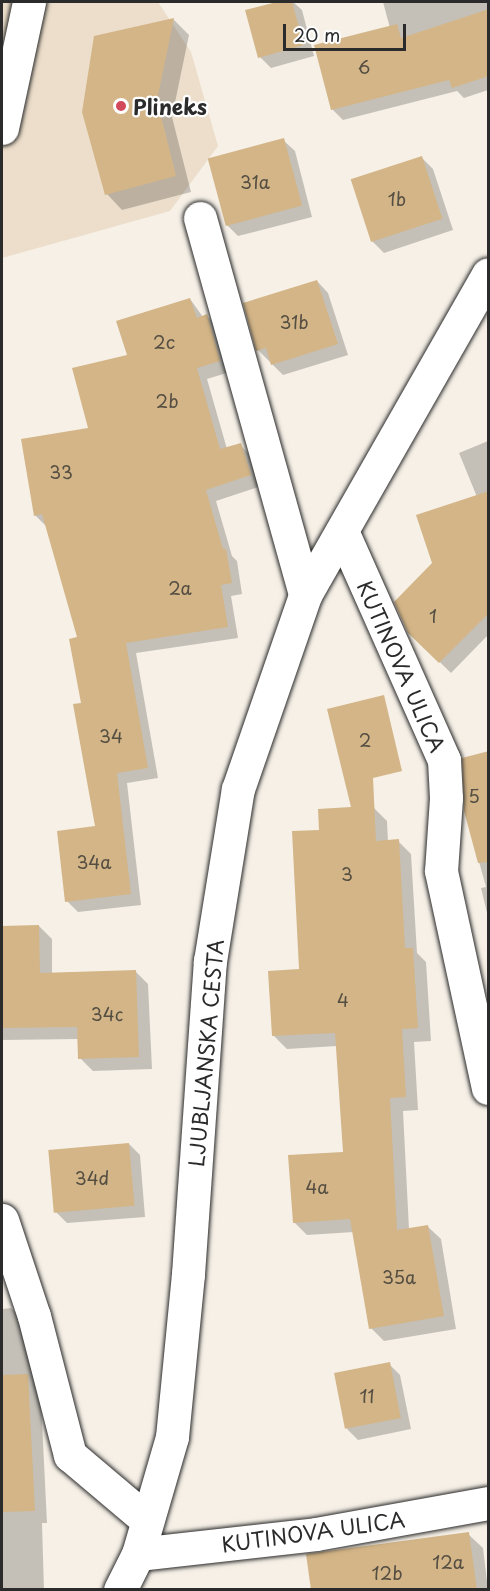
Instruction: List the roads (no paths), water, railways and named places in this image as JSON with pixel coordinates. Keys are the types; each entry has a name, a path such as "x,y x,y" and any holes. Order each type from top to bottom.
{"street":[{"path":"2,128 29,2"},
{"path":"200,218 305,596"},
{"path":"305,596 488,277"},
{"name":"KUTINOVA ULICA","path":"342,531 444,760 446,798 441,871 489,1088"},
{"name":"LJUBLJANSKA CESTA","path":"120,1590 138,1554 172,1437 189,1274 210,961 236,800 305,596"},
{"path":"2,1220 34,1316 70,1455 147,1520"},
{"name":"KUTINOVA ULICA","path":"138,1554 316,1534 489,1503"}],"place":[{"name":"Plineks","path":"121,106"}]}
